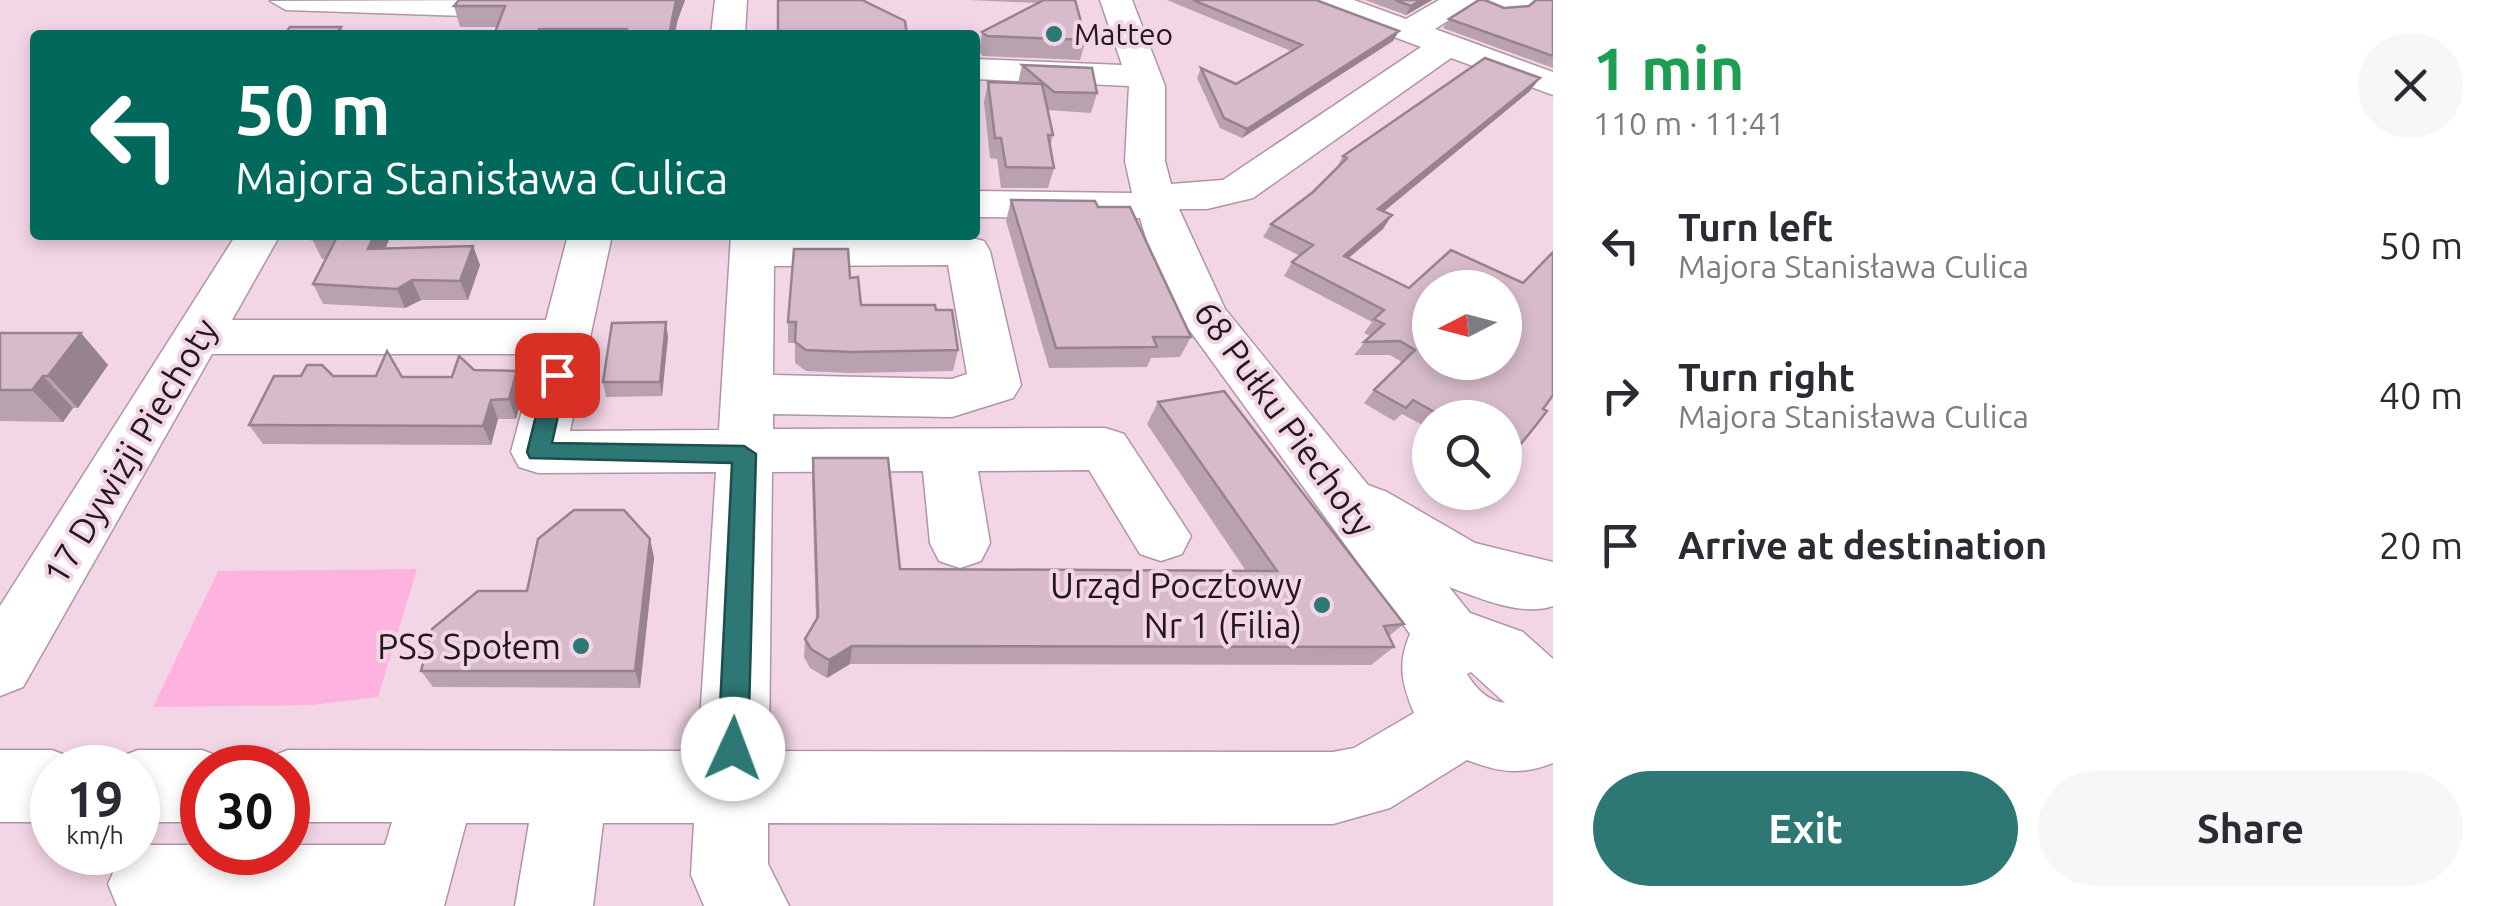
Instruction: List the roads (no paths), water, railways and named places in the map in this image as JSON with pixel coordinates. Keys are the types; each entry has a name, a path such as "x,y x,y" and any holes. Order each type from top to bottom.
{"street":[{"path":"728,30 730,0"},
{"name":"68 Pułku Piechoty","path":"1116,0 1143,76 1147,102 1144,160 1155,201 1171,248 1204,317 1346,502 1473,644 1530,677 1543,698 1546,739 1492,737 1464,722"},
{"path":"1326,0 1553,84"},
{"path":"1410,31 1462,0"},
{"path":"1489,0 1510,7 1519,0"},
{"path":"279,8 496,22 562,8"},
{"path":"980,228 1238,190 1447,45"},
{"path":"980,69 1143,76"},
{"name":"17 Dywizji Piechoty","path":"0,666 255,240"},
{"path":"589,240 538,452 1105,450 1161,536"},
{"path":"750,906 729,875 753,243 803,240"},
{"path":"747,394 952,398 995,385 972,240"},
{"path":"198,337 566,337"},
{"path":"948,452 960,544"},
{"path":"1346,502 1381,514 1411,538 1454,562 1487,574 1546,575"},
{"path":"310,786 1333,788 1364,782 1464,722 1441,699 1430,674 1434,654 1473,644 1546,575"},
{"path":"0,786 30,786"},
{"path":"147,884 408,895 439,786"},
{"path":"554,906 571,787"}],"place":[{"name":"Matteo","path":"1054,34"},
{"name":"Urząd Pocztowy Nr 1 (Filia)","path":"1322,605"},
{"name":"PSS Społem","path":"581,646"}]}
